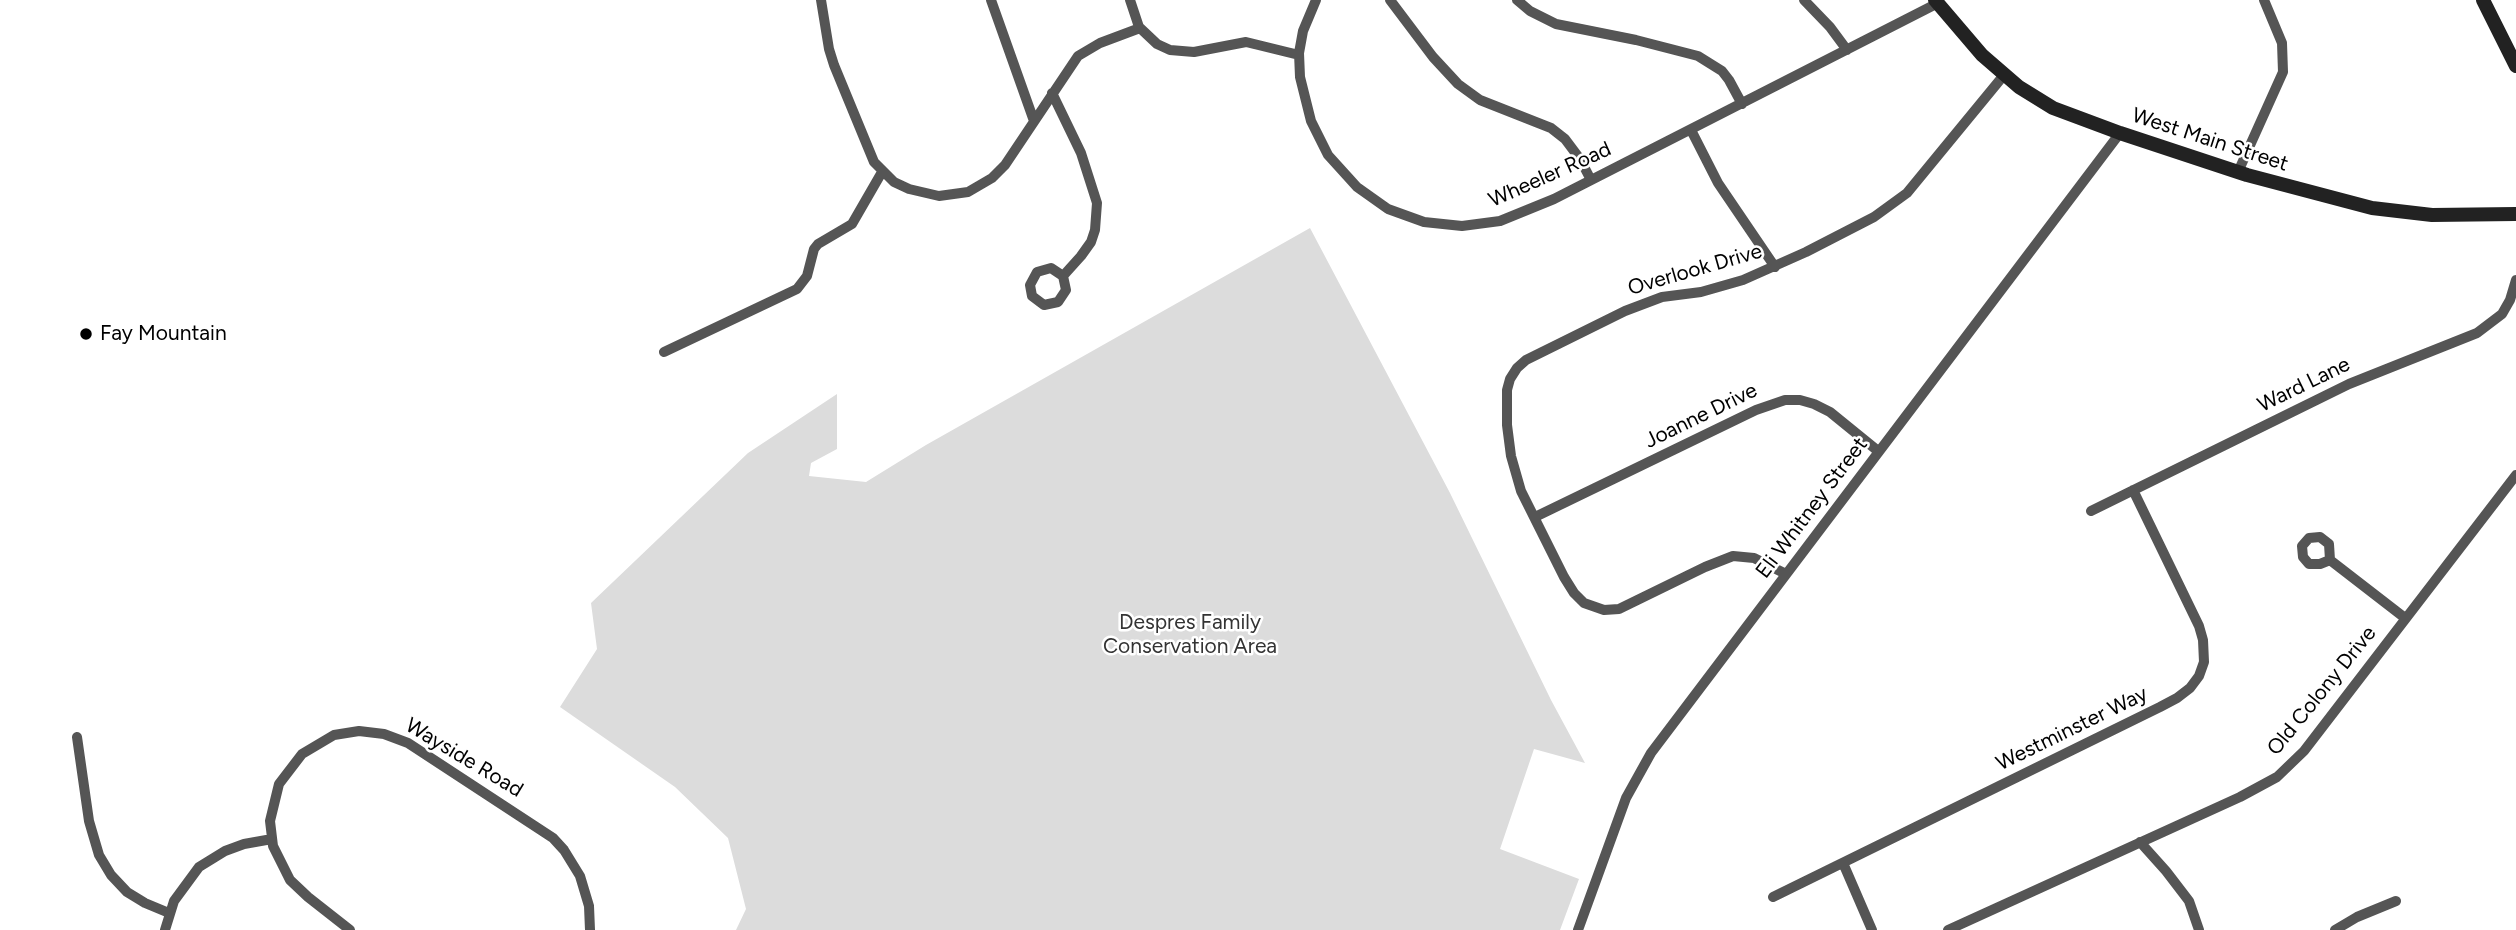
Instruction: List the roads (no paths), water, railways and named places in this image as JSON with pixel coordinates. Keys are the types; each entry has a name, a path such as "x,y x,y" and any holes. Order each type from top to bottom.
{"street":[{"path":"821,0 834,65 874,162 894,182 939,196 968,192 992,178 1005,165 1078,56 1100,43 1140,28"},
{"path":"992,0 1034,121"},
{"path":"1130,0 1140,28 1157,44 1170,50 1194,52 1246,42 1299,55"},
{"name":"Wheeler Road","path":"1315,0 1303,31 1299,55 1300,77 1304,99 1315,130 1328,155 1341,171 1373,200 1406,216 1441,225 1481,225 1515,217 1742,104 1937,2"},
{"path":"1391,0 1433,57 1458,84 1480,100 1551,128 1565,139 1591,180"},
{"path":"1517,0 1530,11 1556,24 1698,56 1722,71 1742,104"},
{"path":"1804,0 1847,50"},
{"path":"2238,172 2283,72 2282,43 2264,0"},
{"path":"2483,0 2516,66"},
{"name":"West Main Street","path":"1937,2 1982,55 2004,75 2053,108 2120,134 2295,189 2396,212 2516,214"},
{"name":"Overlook Drive","path":"1786,574 1754,558 1733,556 1619,609 1604,610 1584,603 1574,593 1521,491 1511,456 1507,390 1517,368 1526,360 1569,338 1662,296 1719,288 1775,267 1874,217 1907,193 2004,75"},
{"path":"1052,93 1082,153 1097,203 1091,242 1063,276"},
{"path":"1690,130 1718,183 1775,267"},
{"name":"Eli Whitney Street","path":"1578,930 1633,781 1651,752 2120,134"},
{"path":"664,352 797,289 807,276 814,249 852,224 882,172"},
{"name":"Ward Lane","path":"2091,511 2349,384 2477,333 2501,314 2510,300 2516,280"},
{"name":"Joanne Drive","path":"1535,517 1756,410 1785,400 1807,402 1830,412 1878,451"},
{"name":"Old Colony Drive","path":"1948,930 2240,797 2277,776 2304,751 2516,475"},
{"name":"Westminster Way","path":"1773,897 2169,703 2190,688 2199,676 2204,662 2203,639 2133,490"},
{"path":"2330,560 2405,618"},
{"name":"Wayside Road","path":"349,930 298,889 283,869 272,839 270,821 274,796 285,773 302,754 334,735 359,731 384,733 408,743 553,838 564,849 580,876 589,906 590,930"},
{"path":"77,737 89,821 99,855 111,875 127,891 145,903 169,913"},
{"path":"165,930 169,913 185,883 208,861 235,847 272,839"},
{"path":"2140,842 2189,901 2199,930"},
{"path":"1843,863 1872,930"},
{"path":"2335,930 2357,917 2396,901"}],"place":[{"name":"Fay Mountain","path":"86,334"}],"park label":[{"name":"Despres Family Conservation Area","path":"1190,635"}]}
